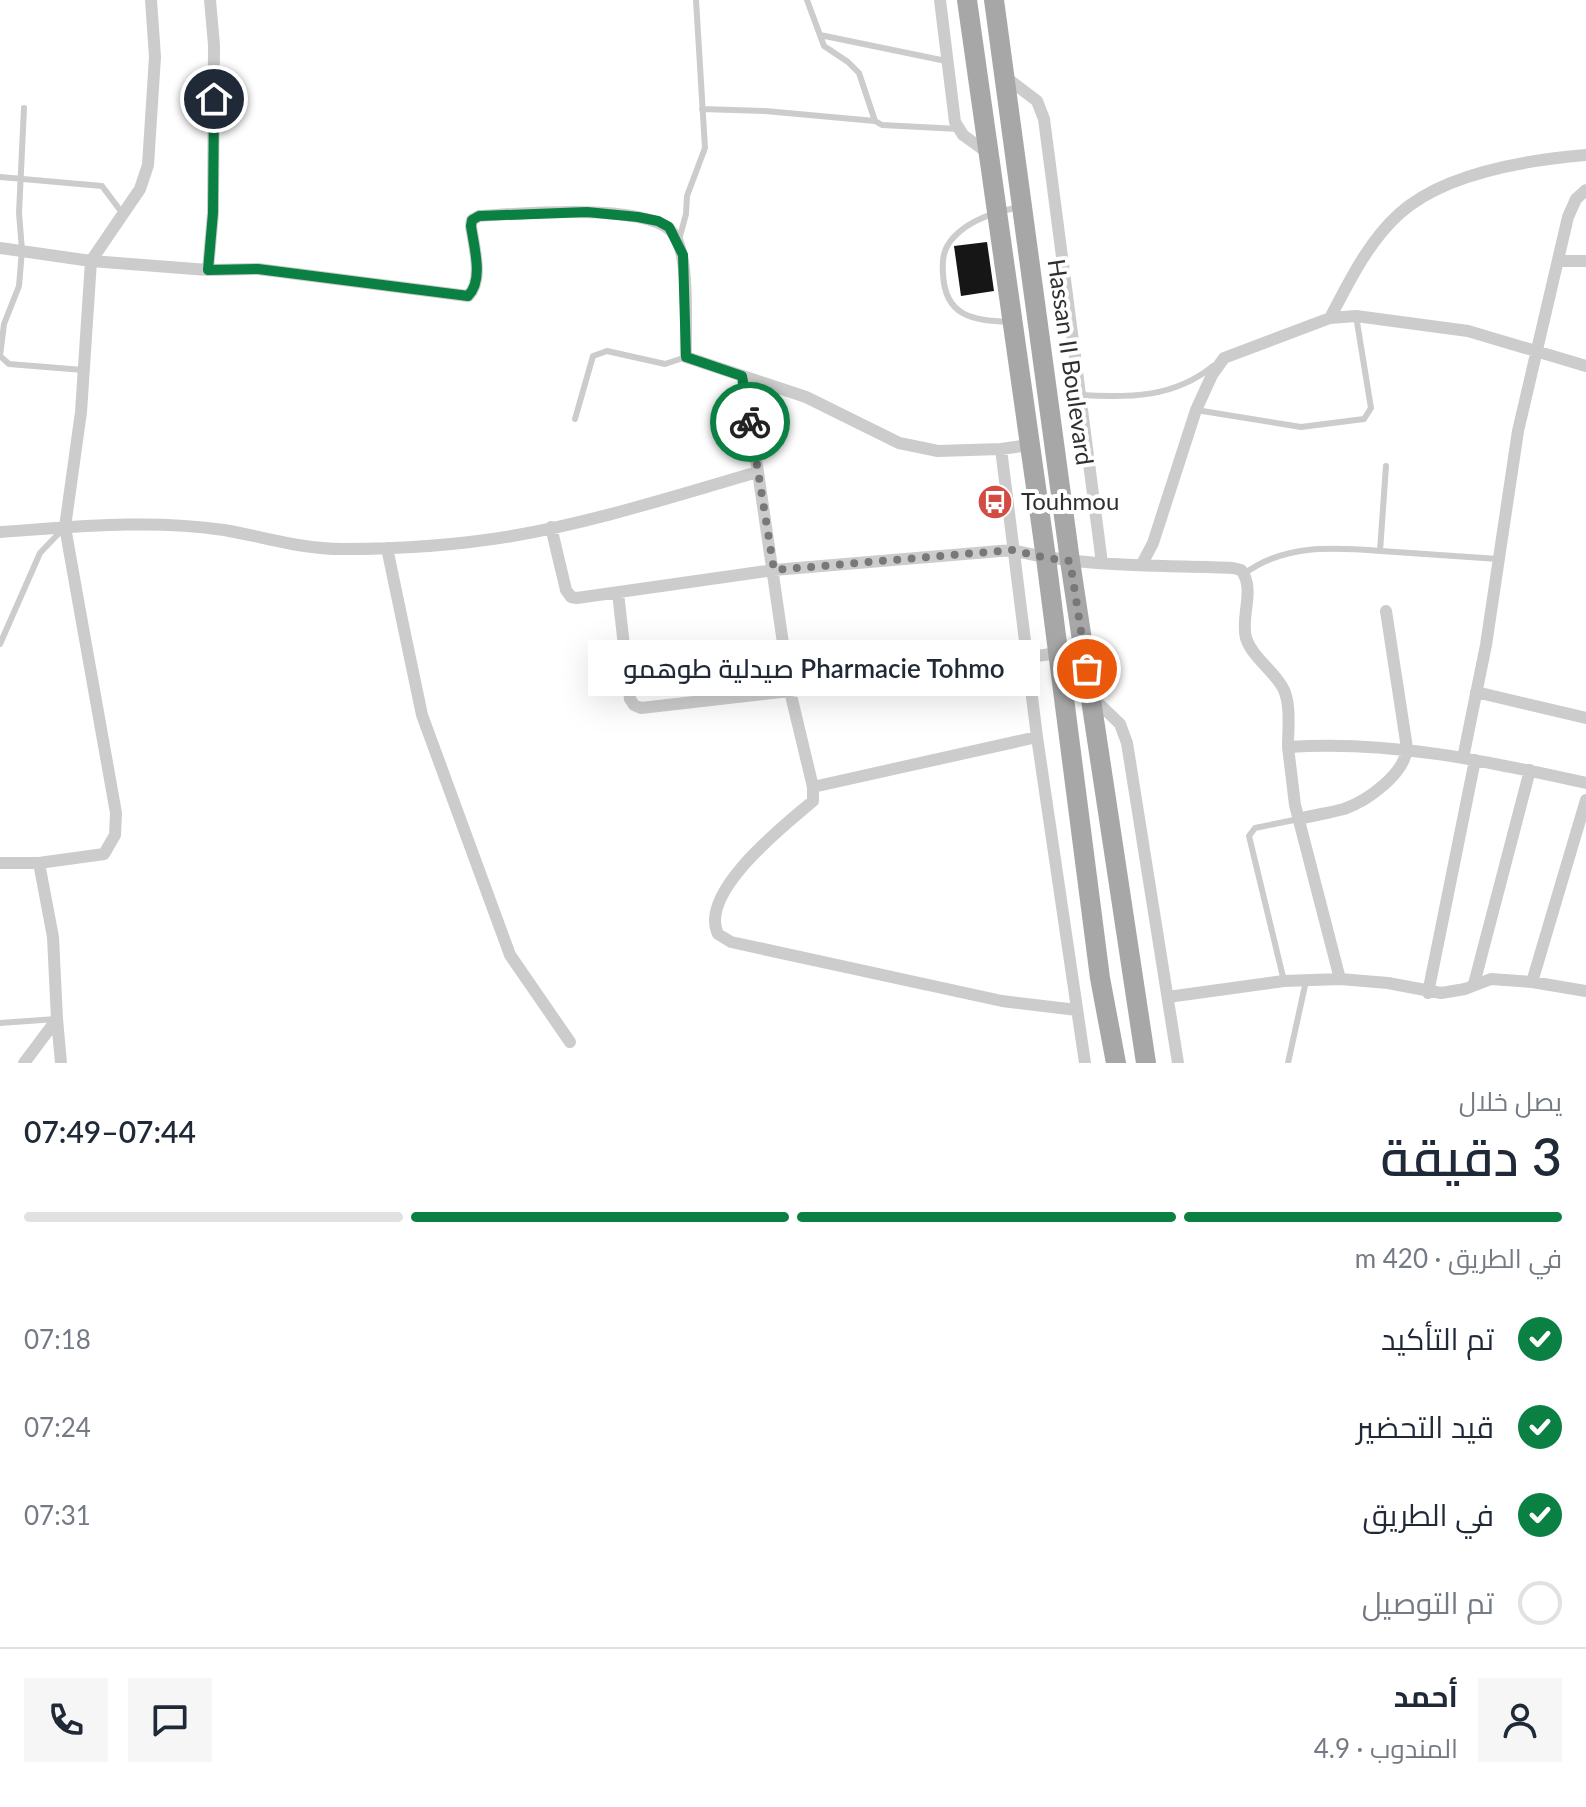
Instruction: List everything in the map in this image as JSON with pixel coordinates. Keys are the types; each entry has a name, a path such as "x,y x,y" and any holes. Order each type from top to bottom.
{"main road":[{"path":"967,0 1046,558 1100,978 1116,1063"},
{"name":"Hassan II Boulevard","path":"994,0 1070,561 1146,1063"}],"street":[{"path":"0,863 39,863 104,854 115,835 116,813 65,527 81,412 91,261 140,189 148,165 155,57 151,0"},
{"path":"208,270 213,213 214,58 213,7 210,0"},
{"path":"940,0 955,122 988,154"},
{"path":"1004,76 1037,101 1044,119 1102,563"},
{"path":"1330,318 1364,256 1399,214 1429,194 1498,168 1540,159 1586,155"},
{"path":"1428,993 1469,759 1476,692 1500,559 1518,431 1568,217 1576,199 1586,190"},
{"path":"0,248 91,261 208,270 258,269 468,296 475,290 477,275 471,226 472,220 479,216 587,212 638,217 669,227 683,255 686,357 806,397 899,443 938,451 1029,445"},
{"path":"1559,261 1586,261"},
{"path":"1142,564 1153,543 1196,410 1212,375 1224,358 1330,318 1356,316 1468,331 1586,366"},
{"path":"742,376 774,570 790,691 813,787 813,801 756,850 729,884 714,917 718,934 731,942 1002,1001 1077,1010"},
{"path":"1001,449 1026,657 1085,1063"},
{"path":"0,532 112,524 151,525 223,530 302,548 387,548 511,536 758,472"},
{"path":"551,527 566,590 571,597 774,570 1012,550 1070,561 1233,568 1244,574 1247,582 1247,639 1283,688 1299,819 1340,979"},
{"path":"387,548 422,715 504,940 510,955 570,1042"},
{"path":"618,593 630,699 641,708 790,691 1058,653"},
{"path":"1299,819 1357,803 1401,766 1407,748 1386,611"},
{"path":"1476,692 1586,718"},
{"path":"1091,696 1120,724 1127,743 1178,1063"},
{"path":"813,787 1037,737"},
{"path":"1288,747 1407,748 1586,783"},
{"path":"1474,984 1530,770"},
{"path":"1532,982 1586,800"},
{"path":"39,863 53,937 61,1063"},
{"path":"1168,997 1284,981 1340,979 1388,983 1428,993 1452,992 1491,979 1586,991"},
{"path":"24,1063 57,1019"}],"lane":[{"path":"678,243 686,214 687,196 705,148 696,0"},
{"path":"807,0 824,46 859,73 875,121"},
{"path":"820,35 948,61"},
{"path":"24,108 19,286 4,324 0,356 9,364 83,370"},
{"path":"702,109 765,111 875,121 882,125 959,129"},
{"path":"0,177 102,186 123,214"},
{"path":"1013,322 983,320 959,311 946,297 942,260 951,240 973,223 997,212 1023,207"},
{"path":"1196,410 1301,427 1364,419 1371,408 1356,316"},
{"path":"575,419 593,356 597,353 607,351 665,364 686,357"},
{"path":"1080,395 1145,395 1173,389 1197,378 1224,358"},
{"path":"1380,551 1386,466"},
{"path":"0,644 40,553 65,527"},
{"path":"1244,574 1259,562 1299,550 1319,548 1500,559"},
{"path":"1284,981 1249,836 1255,828 1299,819"},
{"path":"1288,1063 1306,981"},
{"path":"0,1023 57,1019"}],"building":[{"path":"987,242 994,291 961,296 954,246"}],"way so far":[{"path":"750,422 774,570 1012,550 1070,561 1087,669"}],"place":[{"name":"Touhmou","path":"995,502"},
{"name":"Pharmacie Tohmo صيدلية طوهمو","path":"1087,669"}],"route":[{"path":"214,99 213,213 208,270 258,269 468,296 475,290 477,275 471,226 472,220 479,216 587,212 658,221 669,227 683,255 686,357 742,376 750,422"}]}
